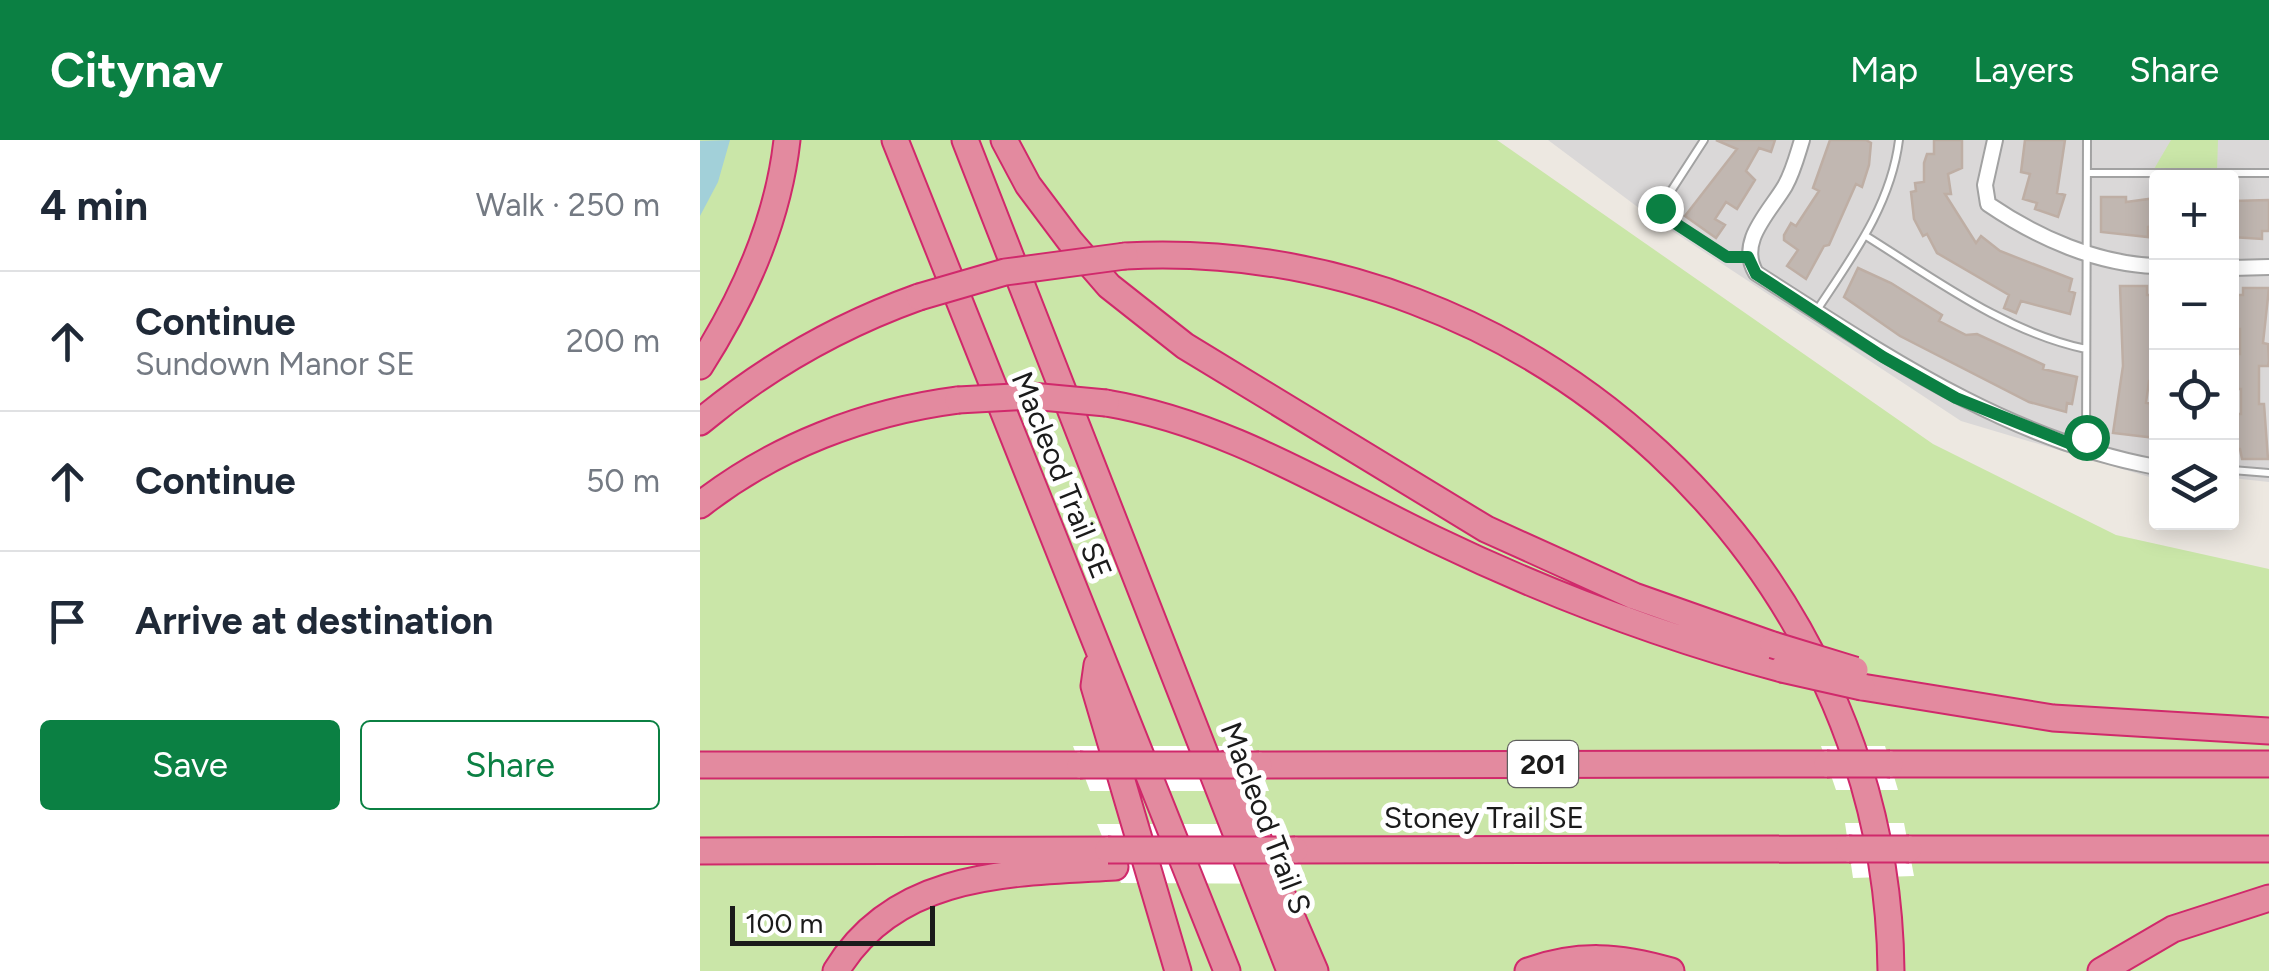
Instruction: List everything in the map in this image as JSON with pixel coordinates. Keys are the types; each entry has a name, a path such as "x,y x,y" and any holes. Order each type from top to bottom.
{"highway":[{"path":"700,366 737,304 766,236 787,140"},
{"name":"Macleod Trail SE","path":"896,140 1227,971"},
{"name":"Macleod Trail SE","path":"965,140 1181,688"},
{"path":"1004,140 1028,185 1070,242 1109,286 1185,346 1486,529 1778,657"},
{"path":"700,422 797,353 855,322 919,297 1005,272 1125,256 1215,256 1295,267 1421,302 1549,366 1588,393 1693,483 1776,590 1838,707 1880,856 1891,971"},
{"path":"700,505 754,469 815,438 881,415 958,400 1018,396 1106,402 1215,432 1545,589 1656,631 1858,679 2052,718 2269,731"},
{"path":"1098,655 1094,686 1178,971"},
{"path":"1181,688 1211,732 1244,801 1315,971"},
{"name":"Macleod Trail S","path":"1181,688 1290,971"},
{"name":"Stoney Trail SE","path":"700,765 2269,764"},
{"name":"Stoney Trail SE","path":"700,852 1111,858 1258,850 2269,850"},
{"path":"836,971 848,951 873,926 924,894 986,875 1111,858"},
{"path":"2101,971 2173,928 2269,898"},
{"path":"1528,971 1583,957 1614,957 1671,971"}],"street":[{"path":"1802,140 1787,182 1751,240 1748,257 1756,274 1956,398 2086,450 2149,465"},
{"path":"1995,140 1985,185 1988,204 2087,255 2107,262 2149,265"},
{"path":"2239,268 2269,267"}],"lane":[{"path":"1704,140 1660,208 1664,216 1727,257 1748,257"},
{"path":"1816,311 1866,236 1889,184 1899,140"},
{"path":"2086,450 2087,140"},
{"path":"2087,172 2269,173"},
{"path":"1866,236 1975,304 2061,344 2086,349"},
{"path":"2239,471 2269,473"}],"shaded area":[{"path":"1548,140 2269,140 2269,482 2239,479 2239,170 2149,170 2149,477 1961,421 1651,217"}],"green space":[{"path":"700,140 1497,140 1933,444 2116,535 2269,569 2269,971 700,971"},
{"path":"2171,140 2218,140 2217,170 2154,169"}],"water":[{"path":"730,140 718,182 700,216 700,141"}],"pier":[{"path":"1073,746 1252,746 1269,791 1090,791"},
{"path":"1821,746 1885,746 1898,790 1836,790"},
{"path":"1845,823 1904,823 1914,876 1853,878"},
{"path":"1097,824 1285,824 1308,884 1121,883"}],"building":[{"path":"1716,140 1775,140 1771,152 1759,148 1746,171 1755,180 1737,209 1726,202 1715,219 1725,225 1716,238 1685,216 1737,149"},
{"path":"1830,140 1871,143 1869,165 1862,187 1856,184 1829,245 1824,246 1806,279 1787,266 1798,250 1784,240 1784,235 1791,223 1796,226 1819,191 1813,188"},
{"path":"1934,140 1962,140 1962,168 1948,174 1951,194 1945,194 1976,243 1981,236 2000,251 2072,279 2069,291 2075,293 2070,314 2021,301 2016,313 2004,308 2009,295 1937,253 1927,234 1923,236 1914,219 1911,192 1916,191 1915,183 1924,182 1924,163 1927,154 1934,154"},
{"path":"2025,140 2065,140 2057,193 2065,195 2058,217 2035,209 2037,203 2023,199 2030,174 2021,172"},
{"path":"2101,197 2126,197 2126,202 2149,199 2148,237 2101,232"},
{"path":"2269,200 2269,231 2262,231 2262,239 2239,237 2239,201"},
{"path":"1858,268 1891,283 1942,315 1939,321 1966,335 1977,334 2044,365 2043,369 2077,377 2072,404 2067,403 2066,412 2029,402 1900,336 1844,297"},
{"path":"2120,286 2147,286 2149,437 2113,433 2123,366"},
{"path":"2243,288 2269,288 2263,343 2268,344 2269,361 2268,366 2259,366 2259,404 2264,404 2268,459 2242,459 2239,449 2239,295 2243,295"}],"route":[{"path":"1660,208 1664,216 1727,257 1748,257 1756,274 1883,357 1956,398 2086,450 2086,437"}]}
